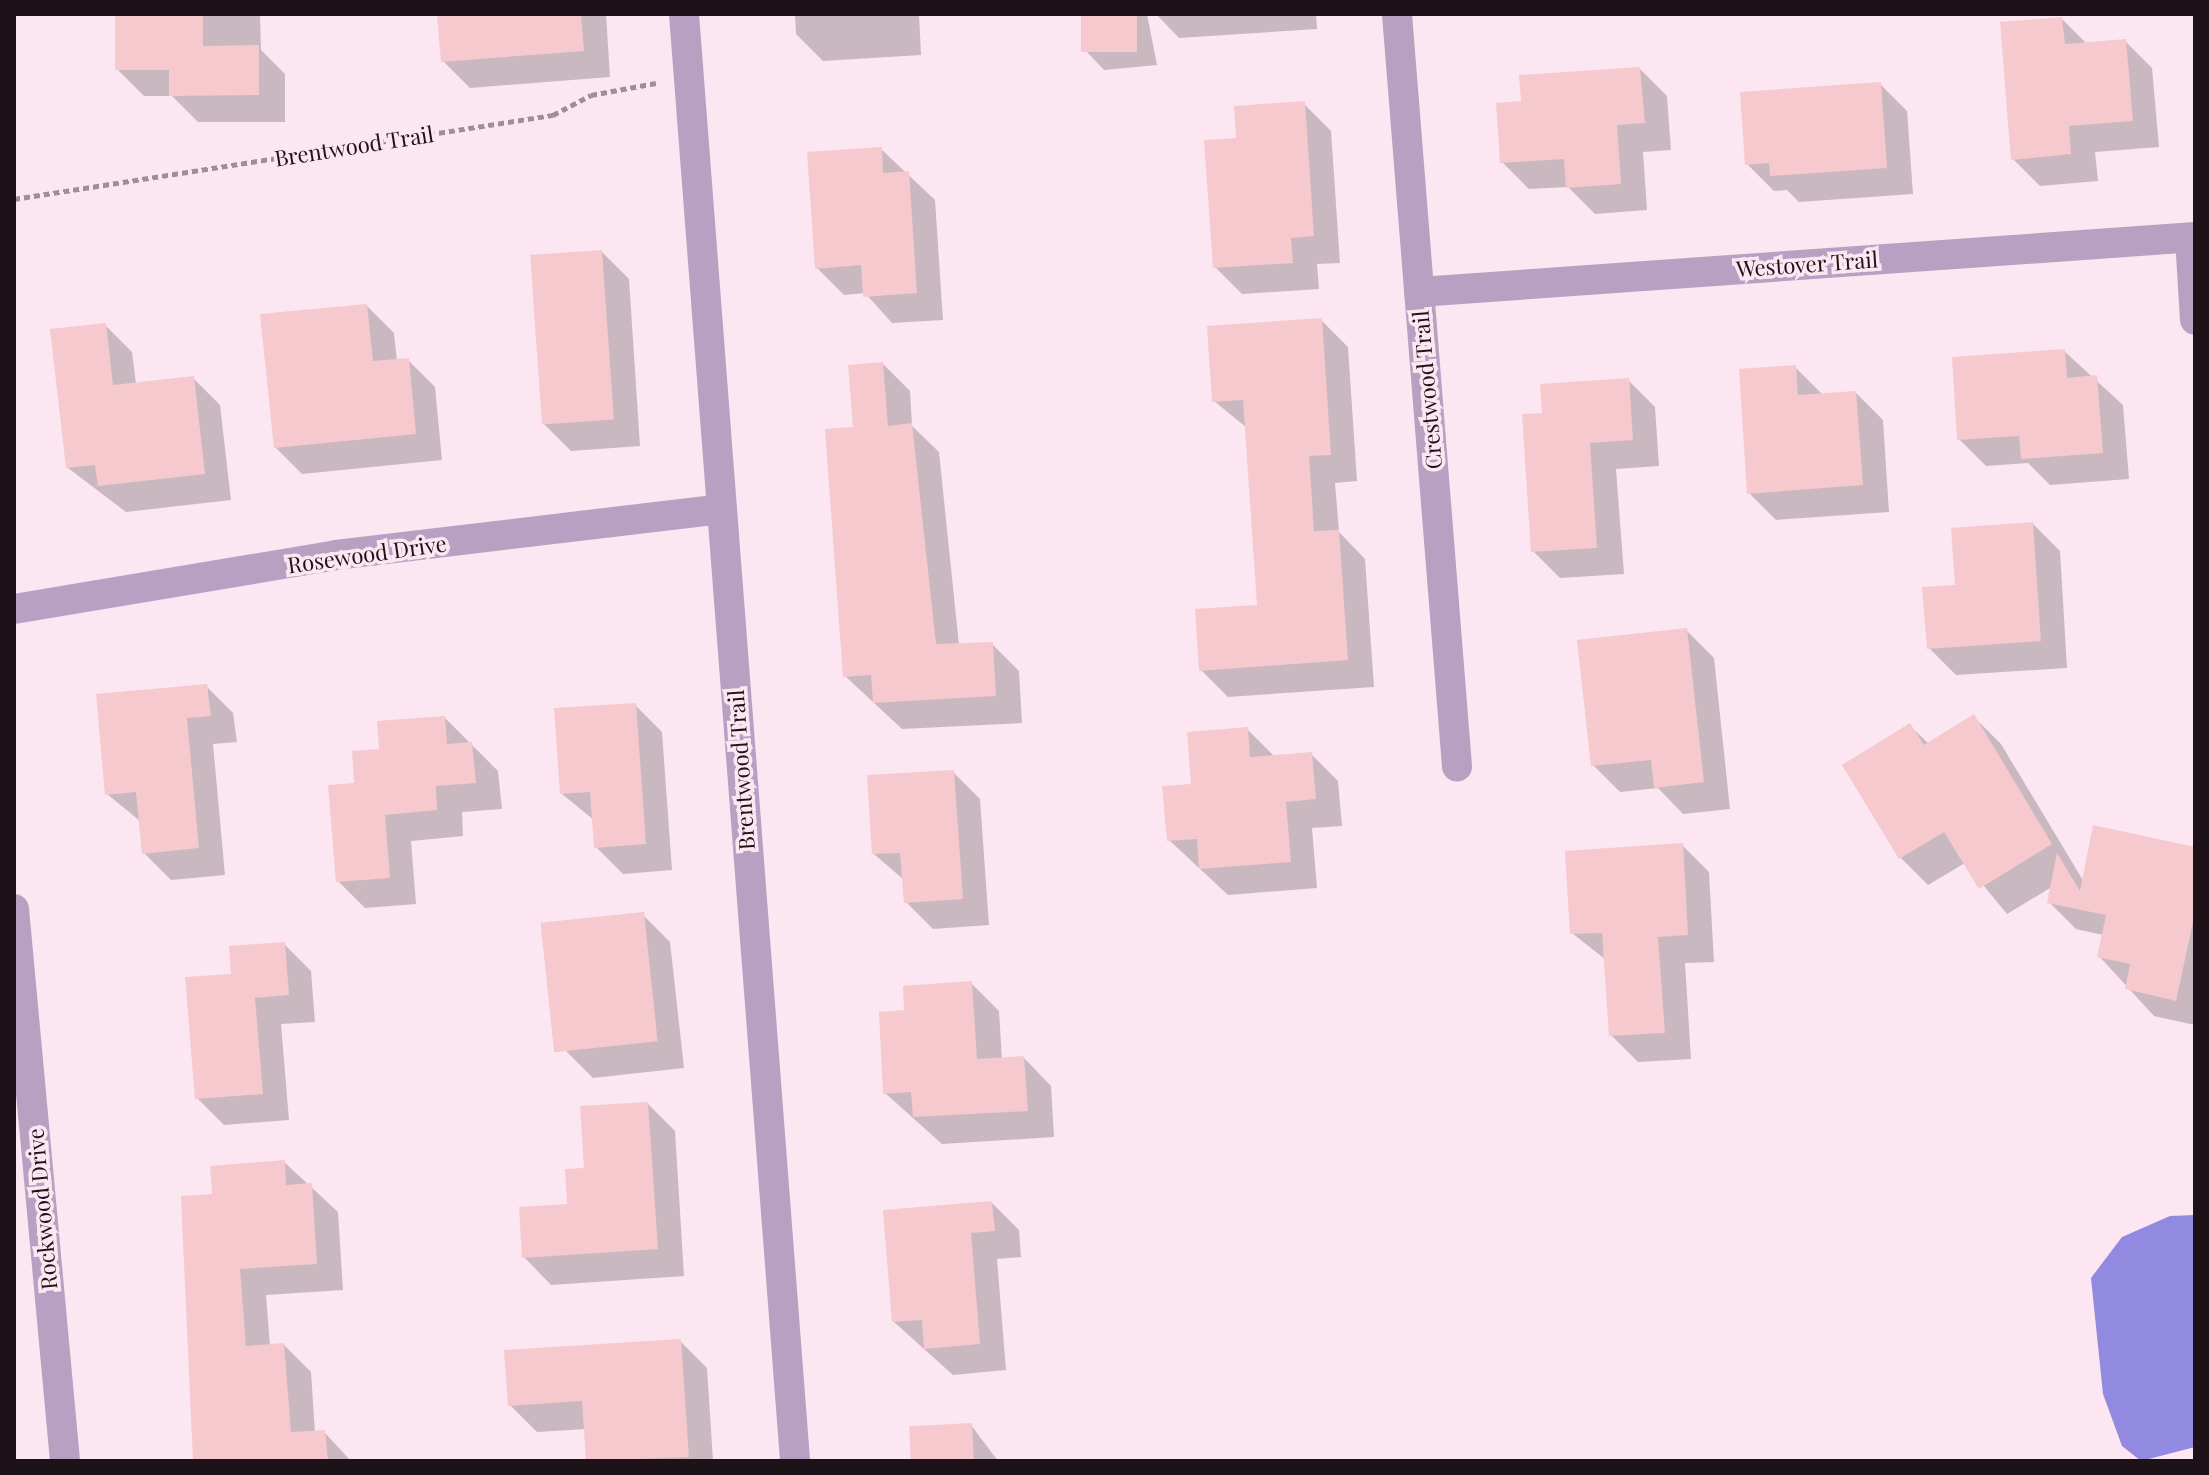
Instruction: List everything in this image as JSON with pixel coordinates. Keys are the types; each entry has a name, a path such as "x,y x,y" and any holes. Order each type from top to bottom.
{"street":[{"name":"Brentwood Trail","path":"684,14 795,1461"},
{"name":"Crestwood Trail","path":"1397,14 1457,767"},
{"name":"Westover Trail","path":"1419,292 2192,237"},
{"path":"2192,237 2195,320"},
{"name":"Rosewood Drive","path":"14,609 336,555 721,509"},
{"name":"Rockwood Drive","path":"14,909 65,1461"}],"path":[{"name":"Brentwood Trail","path":"14,199 553,115 617,87 689,79"}],"shaded area":[{"path":"2195,1215 2195,1447 2141,1461 2122,1446 2103,1394 2091,1278 2122,1237 2170,1216"}],"building":[{"path":"115,14 203,14 203,46 259,45 259,95 169,96 169,70 115,70"},
{"path":"437,14 581,14 584,51 441,62"},
{"path":"1081,14 1137,14 1137,52 1081,52"},
{"path":"2062,17 2065,44 2126,39 2133,121 2069,126 2071,154 2011,160 2000,22"},
{"path":"1640,67 1645,123 1617,125 1621,184 1566,188 1564,159 1500,163 1496,103 1521,101 1519,75"},
{"path":"1881,82 1887,168 1770,176 1769,163 1745,165 1740,92"},
{"path":"1305,101 1314,236 1291,238 1293,263 1213,268 1204,140 1236,138 1234,106"},
{"path":"882,147 883,173 909,171 917,293 863,297 861,265 815,269 807,152"},
{"path":"602,250 614,420 542,425 530,255"},
{"path":"367,304 373,361 409,358 416,434 274,448 260,314"},
{"path":"1322,318 1331,455 1309,456 1314,531 1339,530 1348,660 1199,671 1195,609 1257,605 1243,400 1212,402 1207,326"},
{"path":"106,323 113,385 194,376 205,474 98,486 95,465 66,468 50,329"},
{"path":"2065,349 2067,378 2097,375 2103,453 2021,459 2019,436 1957,440 1952,357"},
{"path":"883,362 888,426 912,423 936,644 993,642 996,696 873,703 871,675 843,677 825,429 853,427 848,365"},
{"path":"1796,365 1798,395 1856,391 1863,485 1747,494 1739,369"},
{"path":"1629,378 1633,440 1590,443 1597,548 1531,552 1522,414 1542,413 1540,384"},
{"path":"2033,522 2041,641 1927,649 1922,587 1955,585 1951,528"},
{"path":"1687,628 1704,782 1654,788 1651,760 1591,766 1577,640"},
{"path":"207,684 211,716 187,718 199,848 142,854 136,792 105,795 96,694"},
{"path":"636,703 646,844 594,848 590,792 560,794 554,708"},
{"path":"1974,714 2052,844 1979,889 1944,832 1899,859 1842,765 1910,723 1924,745"},
{"path":"445,716 447,744 472,742 476,783 436,786 437,810 385,815 390,878 336,882 328,785 354,783 352,751 379,749 377,721"},
{"path":"1248,727 1250,757 1312,752 1316,799 1286,802 1291,862 1199,869 1197,839 1167,841 1162,786 1191,784 1187,732"},
{"path":"954,770 963,899 904,903 900,853 872,854 867,775"},
{"path":"2093,825 2195,847 2195,913 2176,1001 2125,989 2130,964 2097,957 2106,915 2047,903 2057,853 2080,891"},
{"path":"1683,843 1688,935 1658,937 1665,1033 1609,1036 1602,933 1570,934 1565,851"},
{"path":"644,912 658,1041 554,1052 541,923"},
{"path":"285,942 289,995 255,998 263,1094 195,1099 185,977 231,974 229,946"},
{"path":"972,981 977,1059 1024,1056 1028,1111 913,1117 911,1092 883,1094 879,1012 904,1010 903,986"},
{"path":"648,1102 658,1249 522,1258 519,1207 567,1204 565,1169 584,1168 580,1106"},
{"path":"285,1160 286,1185 312,1183 317,1264 240,1269 246,1346 284,1343 291,1432 325,1430 328,1461 193,1461 181,1196 212,1194 210,1166"},
{"path":"992,1201 995,1231 971,1233 980,1344 924,1349 922,1320 892,1322 883,1210"},
{"path":"681,1339 689,1457 586,1461 582,1401 508,1406 504,1350"},
{"path":"972,1423 974,1461 911,1461 909,1426"}]}
